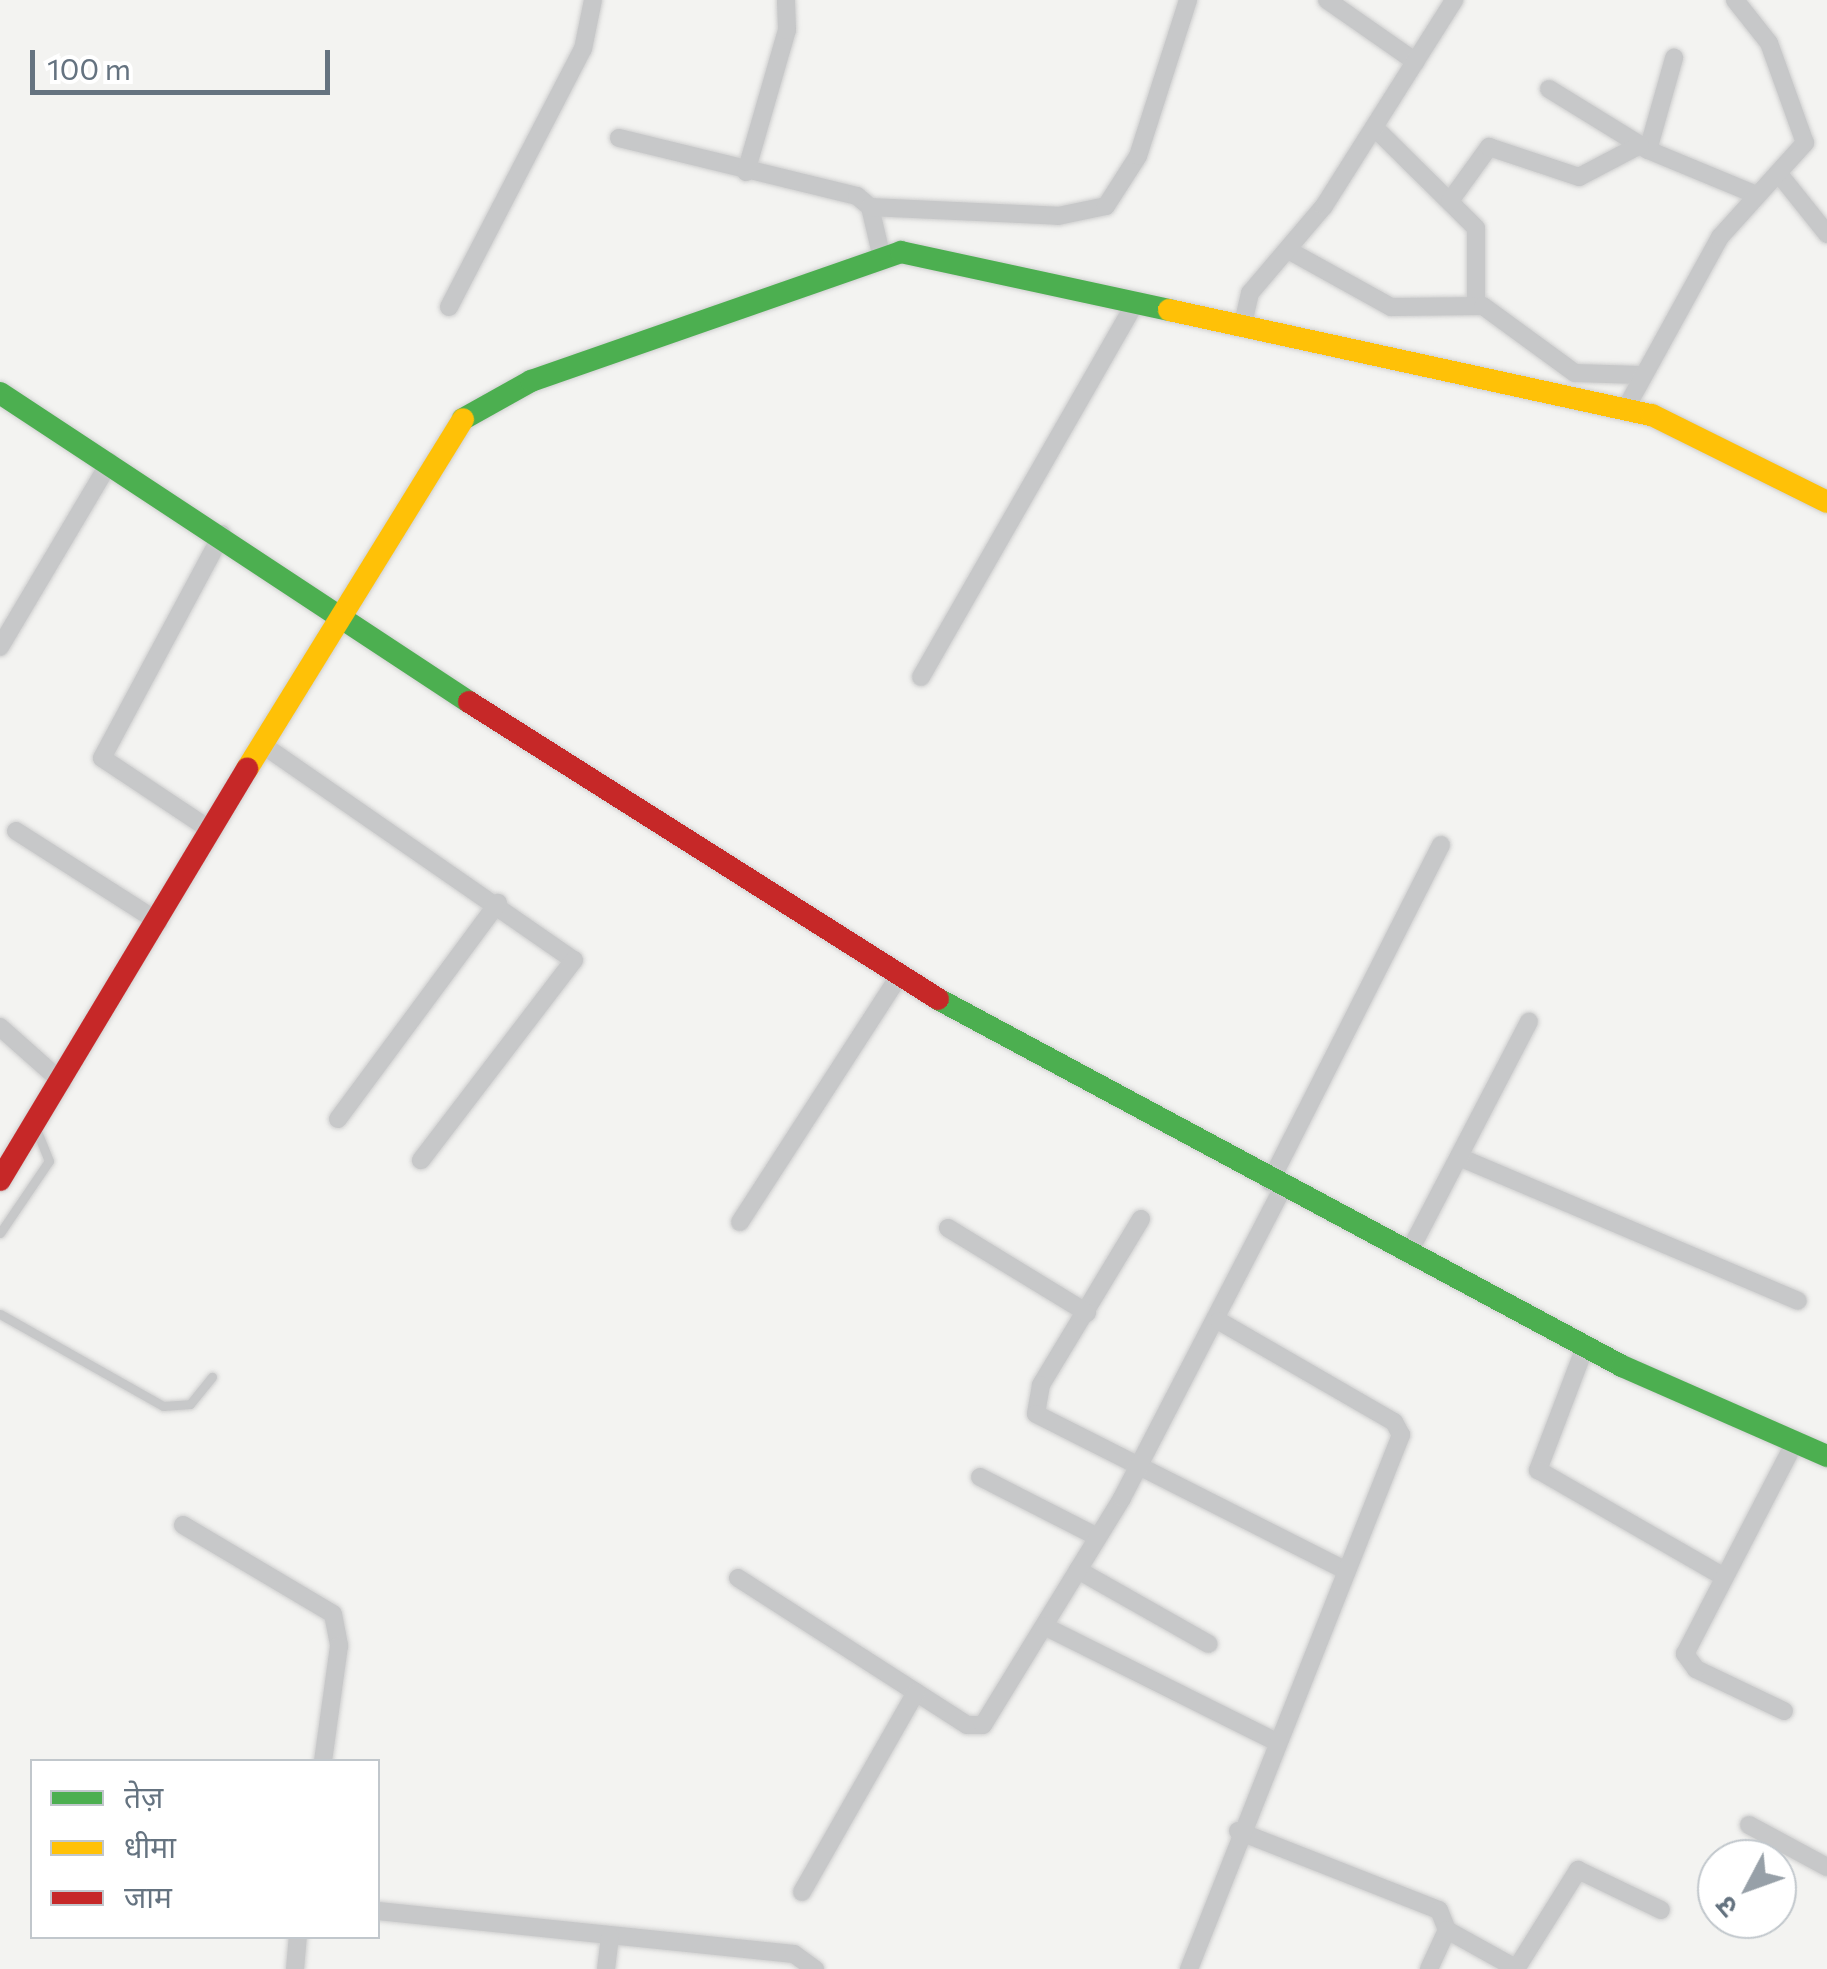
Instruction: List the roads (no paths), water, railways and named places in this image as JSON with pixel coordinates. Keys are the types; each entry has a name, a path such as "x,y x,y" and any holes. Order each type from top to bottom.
{"street":[{"path":"449,307 583,50 593,0"},
{"path":"746,172 787,30 786,0"},
{"path":"619,138 746,172 848,193 870,207 1058,216 1106,206 1138,156 1188,0"},
{"path":"1327,0 1416,62"},
{"path":"1245,314 1375,128 1454,0"},
{"path":"1628,404 1640,374 1754,194 1779,174 1805,144 1804,129 1769,43 1735,0"},
{"path":"1450,201 1488,147 1579,177 1644,148 1674,58"},
{"path":"1549,90 1644,148 1754,194"},
{"path":"1375,128 1450,201 1480,237 1476,304"},
{"path":"1779,174 1827,234"},
{"path":"870,207 880,254"},
{"path":"1288,250 1390,307 1476,304 1576,373 1640,374"},
{"path":"0,1180 159,922 451,431 479,403 880,254 954,260 1136,301 1245,314 1628,404 1702,436 1827,502"},
{"path":"920,677 1136,301"},
{"path":"0,393 342,611 659,828 899,976 1276,1185 1585,1347 1827,1456"},
{"path":"0,647 110,462"},
{"path":"212,832 102,758 222,534"},
{"path":"263,745 566,949 573,968 421,1160"},
{"path":"16,832 159,922"},
{"path":"738,1578 916,1692 983,1725 1098,1538 1219,1322 1276,1185 1441,846"},
{"path":"338,1119 498,903"},
{"path":"740,1222 899,976"},
{"path":"1408,1254 1528,1022"},
{"path":"0,1028 62,1082"},
{"path":"1459,1157 1798,1301"},
{"path":"1141,1219 1033,1408 1345,1570"},
{"path":"948,1228 1088,1312"},
{"path":"1189,1969 1273,1740 1345,1570 1399,1428 1219,1322"},
{"path":"1585,1347 1538,1470 1724,1577"},
{"path":"1784,1711 1686,1660 1794,1442"},
{"path":"980,1477 1098,1538"},
{"path":"184,1525 333,1614 338,1646 323,1759"},
{"path":"1078,1570 1209,1644"},
{"path":"1044,1626 1273,1740"},
{"path":"802,1892 916,1692"},
{"path":"1749,1825 1827,1867"},
{"path":"1238,1831 1430,1906 1447,1930 1516,1969 1578,1870 1661,1910"},
{"path":"380,1911 610,1936 810,1964"},
{"path":"1429,1969 1447,1930"},
{"path":"606,1969 610,1936"},
{"path":"295,1969 298,1939"}],"lane":[{"path":"0,1233 49,1161 34,1125"},
{"path":"0,1314 164,1406 190,1404 212,1376"},
{"path":"810,1964 823,1969"}]}
